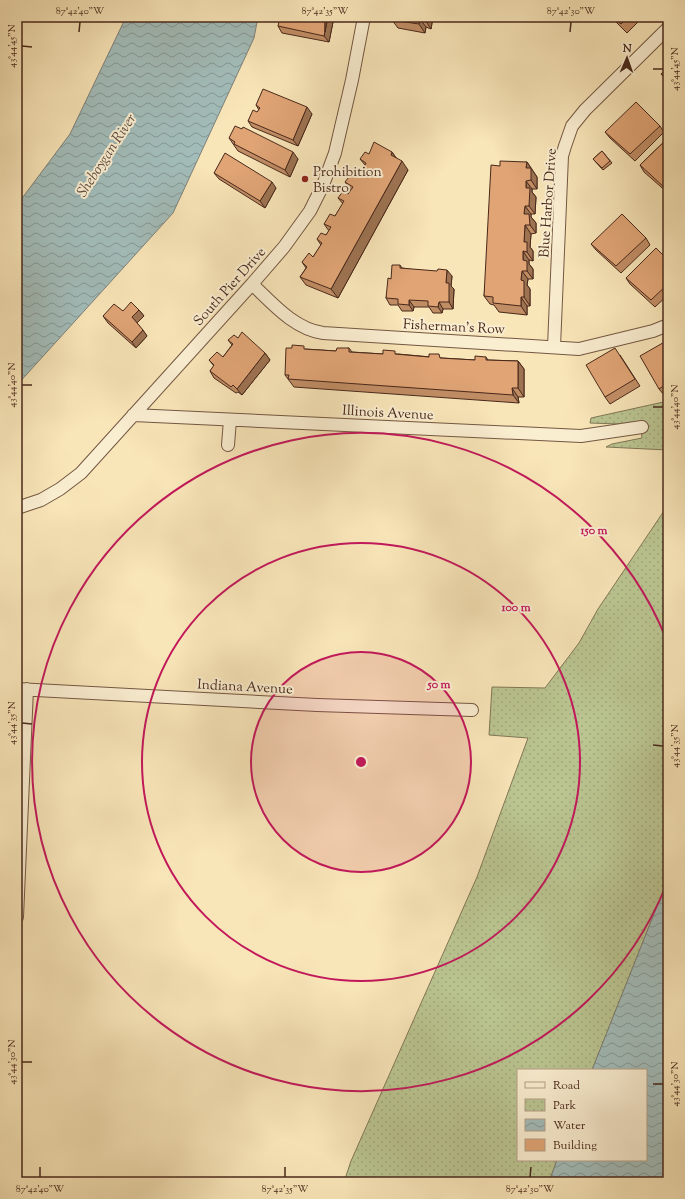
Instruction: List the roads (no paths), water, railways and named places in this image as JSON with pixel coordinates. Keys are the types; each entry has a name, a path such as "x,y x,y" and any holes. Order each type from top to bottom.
{"street":[{"name":"South Pier Drive","path":"17,508 41,500 60,489 81,473 252,284 284,247 307,216 323,185 335,153 352,80 364,17"},
{"name":"Blue Harbor Drive","path":"554,347 562,156 566,141 572,126 585,110 668,28"},
{"name":"Fisherman's Row","path":"252,284 292,320 308,330 319,333 579,349 653,331 668,325"},
{"name":"Illinois Avenue","path":"133,416 582,436 642,427"},
{"path":"228,445 230,420"},
{"path":"17,917 22,689"},
{"name":"Indiana Avenue","path":"22,689 317,705 472,710"}],"water":[{"name":"Sheboygan River","path":"126,17 258,17 254,38 173,213 17,385 17,205 70,134"},
{"path":"668,881 668,1182 549,1182 557,1161 647,1161 647,1069 592,1069"}],"place":[{"name":"Prohibition Bistro","path":"305,179"}]}
